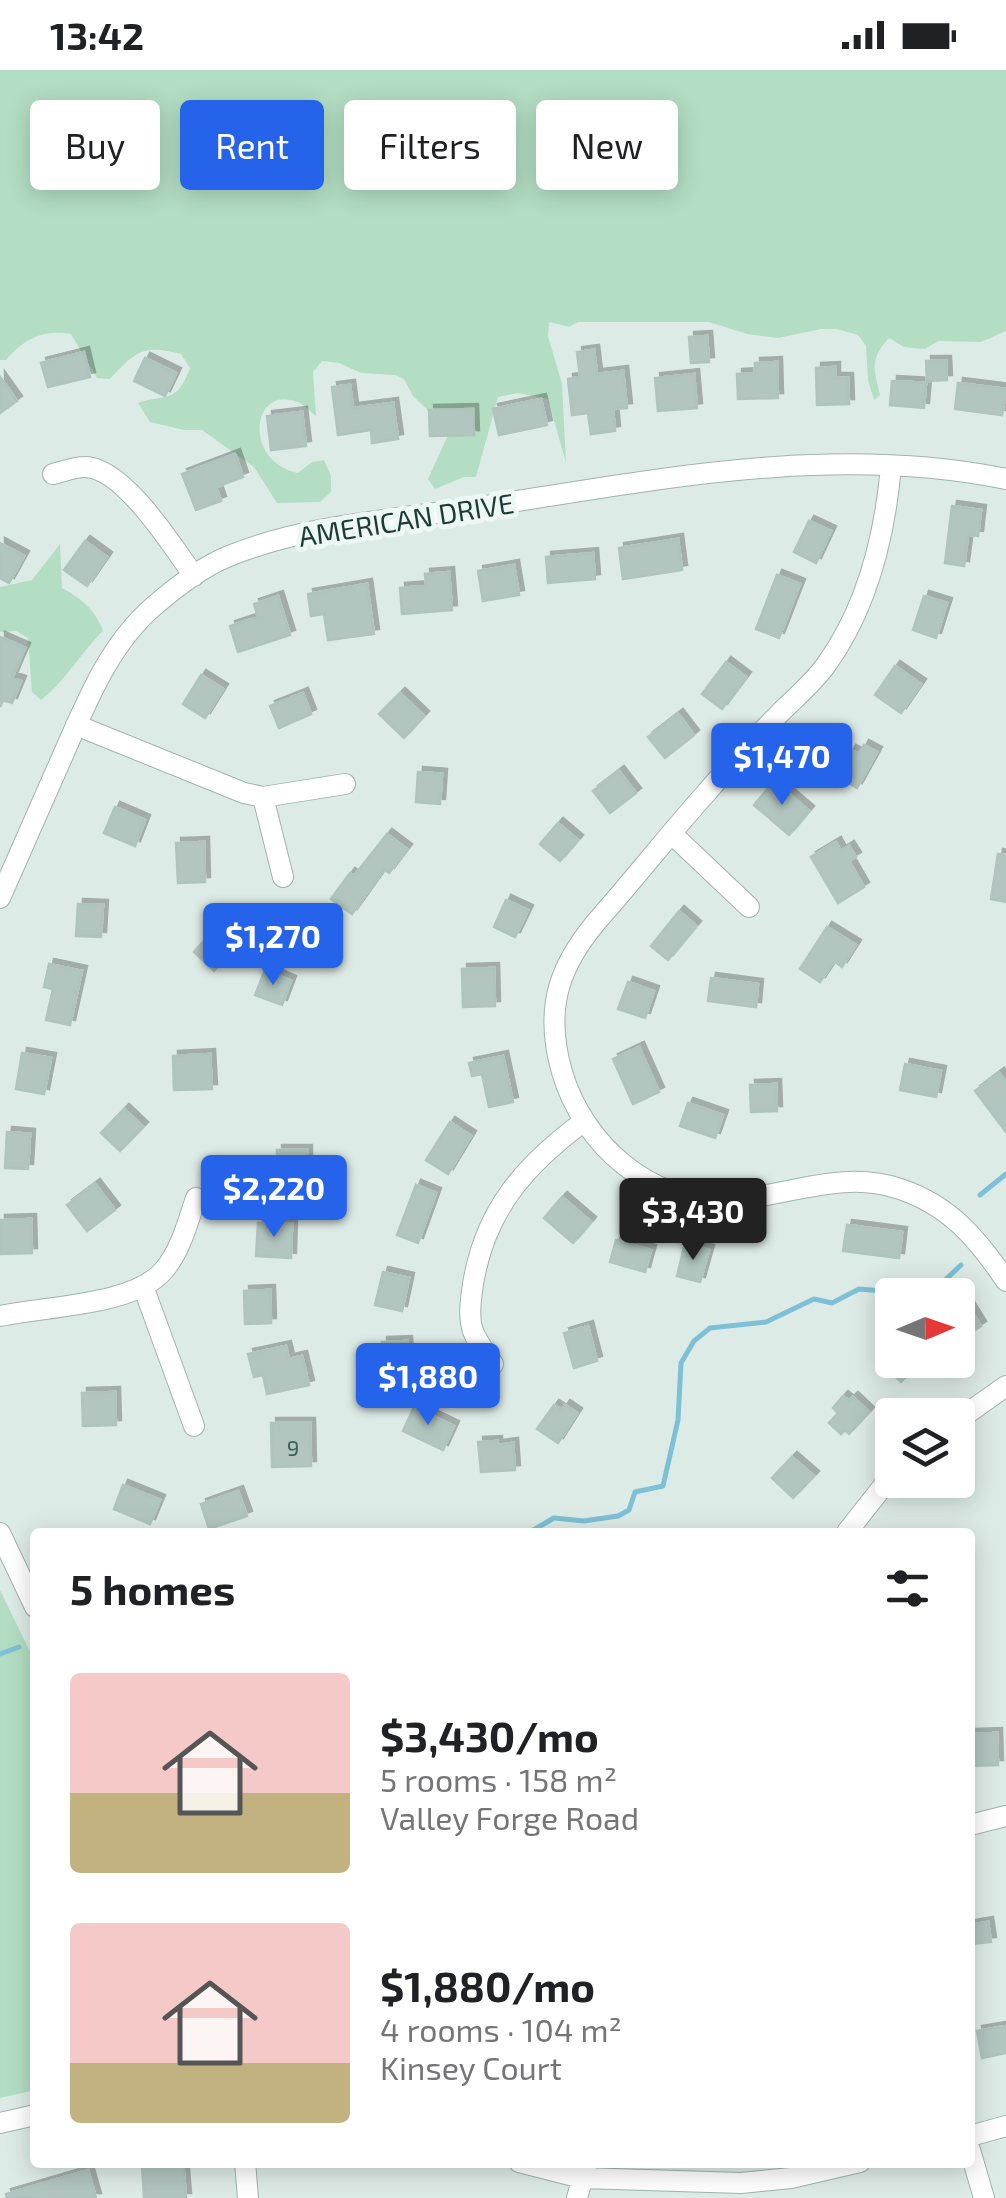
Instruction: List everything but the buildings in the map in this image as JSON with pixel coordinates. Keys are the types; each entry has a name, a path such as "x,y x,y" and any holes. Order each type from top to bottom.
{"street":[{"name":"AMERICAN DRIVE","path":"0,898 102,671 126,636 154,606 231,555 281,538 712,472 808,465 891,466 944,468 1006,479"},
{"path":"53,474 83,466 108,476 132,496 194,576"},
{"path":"891,466 880,539 865,590 837,648 813,680 706,792 573,950 562,974 554,1019 555,1045 567,1087 584,1122 629,1170 666,1190 701,1198 744,1198 826,1183 870,1182 900,1188 928,1199 953,1216 979,1243 1006,1281"},
{"path":"76,724 208,780 263,797 345,784"},
{"path":"263,797 283,878"},
{"path":"672,834 749,907"},
{"path":"493,1364 472,1328 472,1296 484,1242 502,1204 525,1170 584,1122"},
{"path":"0,1316 116,1296 155,1279 171,1260 196,1198"},
{"path":"143,1286 194,1426"},
{"path":"975,1408 1006,1386"},
{"path":"849,1528 875,1497"},
{"path":"0,1533 30,1596"},
{"path":"975,1823 1006,1816"},
{"path":"0,2123 30,2116"},
{"path":"975,2135 1006,2126"},
{"path":"975,2167 984,2198"},
{"path":"246,2168 248,2198"},
{"path":"540,2168 582,2180 742,2183 834,2168"}],"green space":[{"path":"0,70 1006,70 1006,331 981,342 938,341 925,349 904,347 889,338 876,359 880,395 874,400 868,380 866,346 858,335 837,329 778,338 747,334 709,322 578,322 569,327 549,322 548,336 562,384 566,463 548,399 518,393 498,397 476,477 464,477 435,489 428,479 448,435 413,396 404,379 361,373 339,363 322,361 313,372 316,416 299,403 282,399 270,404 263,413 261,441 280,466 298,473 312,462 324,460 331,476 331,492 320,502 277,503 254,467 202,430 150,422 138,403 176,392 190,368 181,354 141,352 110,379 97,378 71,334 52,333 27,341 6,360 0,360"},
{"path":"60,544 62,588 87,605 103,631 41,700 32,692 28,638 16,631 0,632 0,587 32,580"},
{"path":"0,1590 30,1652 30,2091 0,2098"}],"waterway":[{"path":"980,1195 1006,1174"},
{"path":"537,1528 554,1518 584,1521 618,1516 629,1510 635,1492 663,1486 678,1420 681,1363 694,1341 710,1328 766,1322 814,1299 832,1303 859,1289 907,1293 941,1284 961,1265"},
{"path":"0,1654 19,1647"}]}
